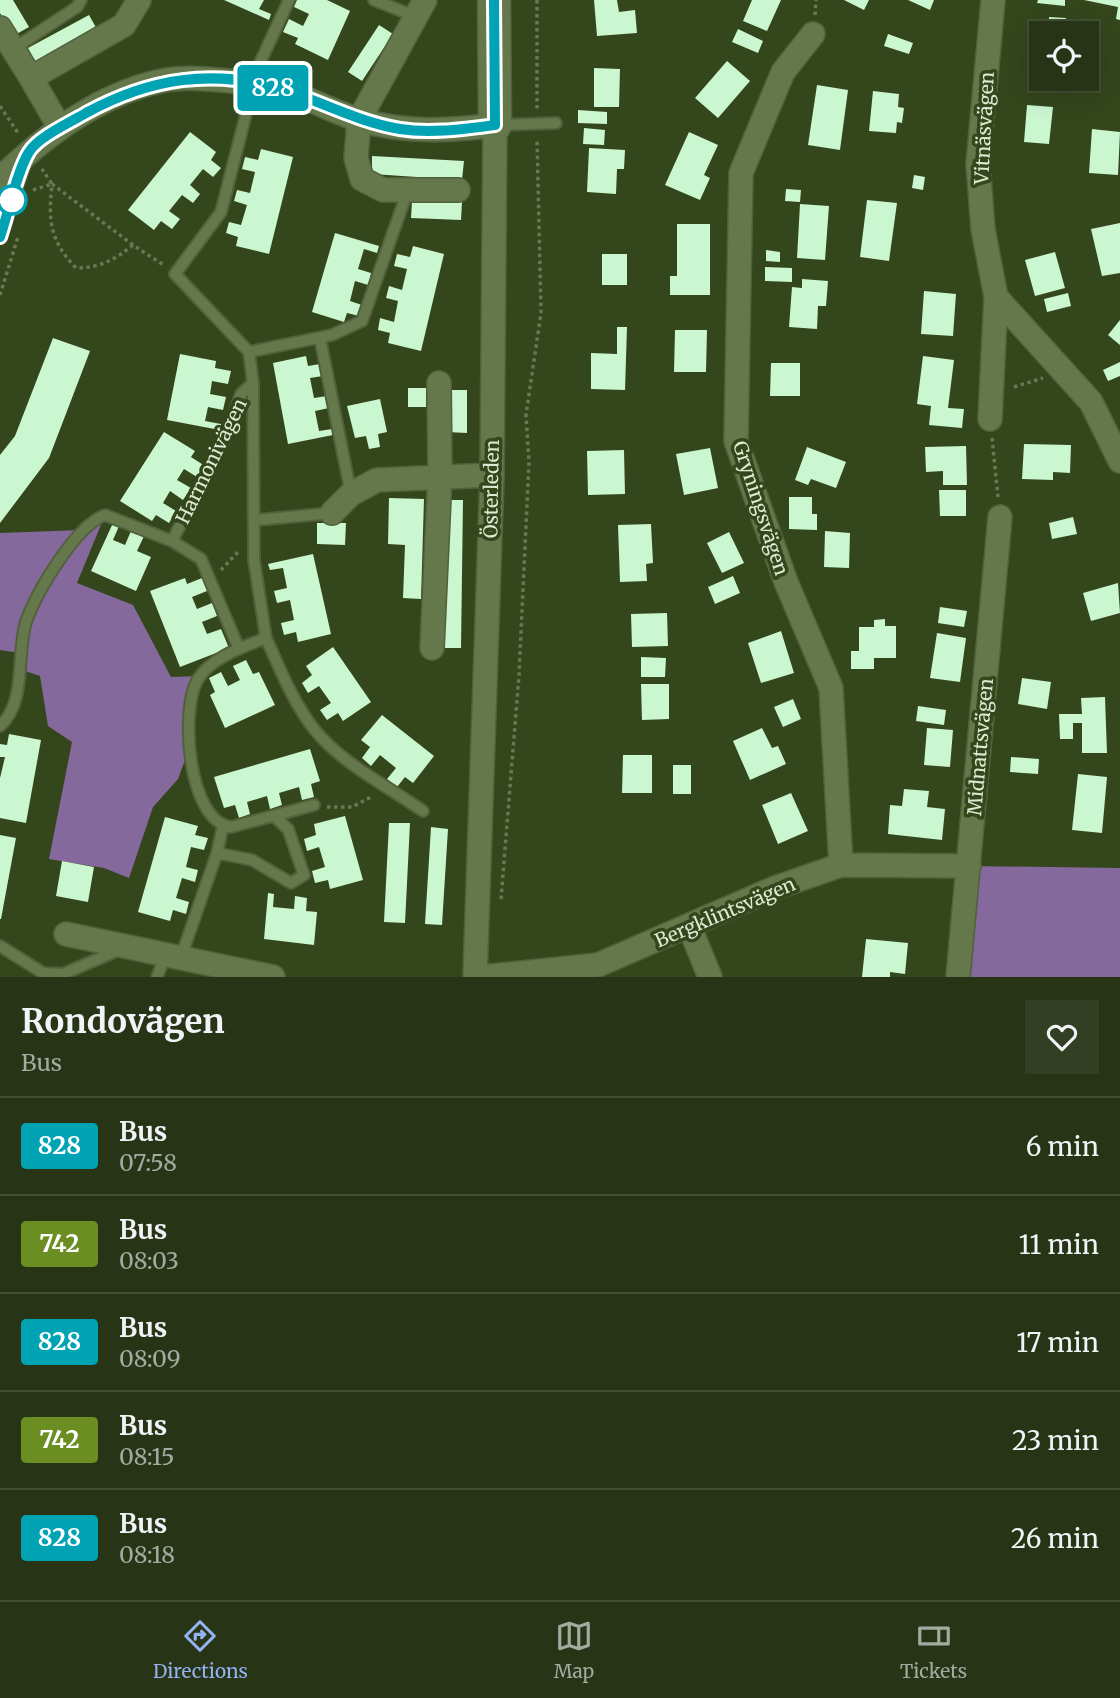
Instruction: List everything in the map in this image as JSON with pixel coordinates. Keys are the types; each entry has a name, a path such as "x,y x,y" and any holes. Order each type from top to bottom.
{"street":[{"path":"31,78 124,25 139,0"},
{"name":"Österleden","path":"475,977 492,475 494,0"},
{"name":"Vitnäsvägen","path":"990,419 996,297 983,229 978,164 993,0"},
{"path":"420,8 359,120 356,158 362,179 383,190 458,190"},
{"path":"0,28 60,128"},
{"name":"Gryningsvägen","path":"813,34 783,72 741,173 736,441 786,582 831,688 841,865"},
{"path":"0,180 29,150 60,128 120,94 166,80 256,79 359,120 402,129 450,131 495,125"},
{"path":"996,297 1091,402 1120,461"},
{"path":"432,648 440,475 439,383"},
{"path":"332,513 351,494 377,480 440,475 492,475"},
{"name":"Midnattsvägen","path":"958,977 1000,516"},
{"name":"Bergklintsvägen","path":"483,977 598,965 690,928 775,888 841,865 969,866"},
{"path":"690,928 710,977"},
{"path":"66,934 273,977"}],"lane":[{"path":"13,49 76,7 81,0"},
{"path":"289,0 256,79 221,212 176,274 249,352 320,338 362,321 408,190"},
{"path":"374,0 420,8"},
{"path":"495,125 556,123"},
{"path":"0,237 29,150"},
{"path":"320,338 351,494"},
{"name":"Harmonivägen","path":"249,352 253,383 256,520 254,560 266,638 298,706 316,732 386,787 423,811"},
{"name":"Harmonivägen","path":"172,541 225,439 241,394 253,383"},
{"path":"256,520 332,513"},
{"name":"Harmonivägen","path":"0,726 15,701 27,621 55,568 82,530 105,515 172,541 201,559 239,649"},
{"path":"266,638 217,661 200,676 193,689 190,746 195,783 204,808 213,820 223,826 231,827 314,806"},
{"path":"217,853 252,860 291,883 304,875 288,829 274,816"},
{"path":"157,977 173,956 217,853 223,826"},
{"path":"0,946 43,973 63,974 128,946"}],"path":[{"path":"500,907 520,649 529,462 526,415 541,313 537,0"},
{"path":"133,245 119,256 94,268 76,268 59,250 52,230 52,184 176,274"},
{"path":"991,393 1064,373"},
{"path":"990,419 1000,516"},
{"path":"210,582 256,533"},
{"path":"314,806 352,807 386,787"}],"shaded area":[{"path":"105,515 77,583 133,605 171,677 200,676 193,689 190,746 178,779 153,807 129,878 104,868 49,859 72,742 48,726 40,676 19,669 20,653 0,650 0,533 82,530"},
{"path":"969,866 1120,868 1120,977 958,977"}],"building":[{"path":"0,0 13,0 29,27 13,36 0,13"},
{"path":"224,0 264,0 259,9 271,14 269,20"},
{"path":"297,0 327,0 350,11 328,60 295,44 298,38 283,32 289,19 303,26 309,14 294,7"},
{"path":"594,0 617,0 619,12 635,10 637,33 597,36"},
{"path":"752,0 781,0 767,31 743,21"},
{"path":"844,0 869,0 864,10"},
{"path":"908,0 934,0 930,10"},
{"path":"1038,0 1065,0 1065,6 1037,3"},
{"path":"1084,0 1120,0 1120,20 1116,19 1118,7"},
{"path":"89,15 98,31 37,65 28,48"},
{"path":"1049,17 1066,18 1066,21 1049,21"},
{"path":"379,25 393,34 362,81 348,72"},
{"path":"738,29 763,41 758,53 732,42"},
{"path":"888,34 913,43 909,54 884,46"},
{"path":"727,61 750,81 718,118 695,98"},
{"path":"594,68 620,69 619,107 594,107"},
{"path":"817,85 848,90 840,150 808,145"},
{"path":"873,91 899,94 898,107 904,108 902,123 897,122 896,133 869,131"},
{"path":"1027,105 1053,107 1049,144 1024,142"},
{"path":"578,110 607,112 607,124 578,123"},
{"path":"584,128 605,130 604,145 583,144"},
{"path":"1092,129 1120,132 1118,175 1089,173"},
{"path":"190,132 216,152 211,160 221,168 213,177 203,169 190,185 200,194 193,203 182,195 169,211 180,219 172,229 161,221 154,230 128,210"},
{"path":"689,132 718,145 704,175 710,178 700,200 665,185"},
{"path":"589,148 625,150 624,169 617,169 616,194 587,192"},
{"path":"261,149 293,157 269,254 236,246 238,237 226,233 229,222 241,225 247,205 234,201 237,190 250,193 255,172 242,169 245,157 258,160"},
{"path":"372,156 464,161 462,180 372,174"},
{"path":"914,175 925,177 923,190 912,188"},
{"path":"786,189 801,190 800,202 785,201"},
{"path":"867,200 897,203 889,261 860,257"},
{"path":"412,201 462,202 461,220 411,218"},
{"path":"800,204 829,206 825,260 797,258"},
{"path":"1120,223 1120,273 1102,276 1091,229"},
{"path":"677,224 710,224 710,295 670,295 670,276 677,276"},
{"path":"335,233 379,246 377,253 364,249 358,269 371,273 370,279 368,285 355,281 350,301 362,305 359,316 347,313 344,322 312,312"},
{"path":"413,246 444,254 421,351 388,343 390,333 378,330 380,318 394,322 398,301 386,298 389,286 402,290 407,269 394,266 397,254 410,257"},
{"path":"766,250 780,252 780,262 766,261"},
{"path":"1055,252 1065,288 1035,296 1025,260"},
{"path":"602,254 627,254 627,285 602,285"},
{"path":"765,267 792,268 792,282 765,281"},
{"path":"802,279 828,281 826,306 818,306 817,329 789,327 792,287 802,288"},
{"path":"924,291 956,294 953,336 921,334"},
{"path":"1068,293 1071,306 1047,312 1044,299"},
{"path":"1120,320 1120,345 1108,335"},
{"path":"617,327 627,327 625,390 591,389 591,353 617,354"},
{"path":"675,330 707,330 706,372 674,372"},
{"path":"53,338 90,351 49,458 0,523 0,455 15,436"},
{"path":"180,354 216,361 215,368 231,371 228,384 212,381 210,394 226,397 223,410 208,407 205,421 221,424 220,430 167,420"},
{"path":"306,356 308,366 320,364 323,376 310,378 314,398 327,396 329,408 315,411 319,431 332,429 333,435 288,444 273,363"},
{"path":"923,356 954,360 948,408 964,409 962,428 929,425 931,406 917,404"},
{"path":"1120,362 1120,376 1108,381 1103,370"},
{"path":"771,363 800,363 800,396 770,396"},
{"path":"408,388 426,388 426,407 408,407"},
{"path":"448,390 467,390 467,433 447,432"},
{"path":"380,399 387,432 378,434 380,447 369,449 366,436 355,438 347,406"},
{"path":"164,432 195,451 191,457 205,466 197,477 184,469 177,480 191,488 183,500 170,491 163,503 176,511 169,523 156,515 152,521 120,501"},
{"path":"1024,444 1071,445 1070,473 1053,472 1053,480 1022,479"},
{"path":"966,446 967,485 943,485 943,471 926,472 925,447"},
{"path":"807,447 846,462 836,488 811,479 808,485 795,480"},
{"path":"710,448 718,488 684,495 676,454"},
{"path":"624,450 625,494 588,495 587,451"},
{"path":"939,490 966,490 966,516 940,516"},
{"path":"789,497 812,497 812,514 817,514 817,530 789,529"},
{"path":"389,498 424,499 421,599 403,598 405,545 388,544"},
{"path":"445,500 463,500 461,648 443,648"},
{"path":"1073,517 1077,534 1052,539 1049,523"},
{"path":"113,523 119,526 113,540 125,545 131,531 144,536 137,551 151,557 136,591 91,571"},
{"path":"317,523 346,523 345,545 317,544"},
{"path":"651,524 653,563 646,564 647,581 620,582 618,525"},
{"path":"825,531 850,533 849,568 824,567"},
{"path":"729,532 744,563 722,573 707,543"},
{"path":"313,554 331,634 298,642 296,632 284,635 281,623 294,620 290,600 277,603 274,591 287,588 283,568 270,570 268,564"},
{"path":"733,576 740,593 715,604 708,587"},
{"path":"185,578 187,584 202,578 207,591 192,597 197,609 212,603 217,616 202,622 207,634 221,629 229,648 180,667 150,591"},
{"path":"1118,583 1120,613 1091,621 1083,593"},
{"path":"940,607 967,611 964,627 938,623"},
{"path":"667,613 668,646 632,647 631,614"},
{"path":"885,619 885,626 896,626 896,658 874,658 874,669 851,669 851,651 859,651 859,627 874,627 874,620"},
{"path":"781,631 794,673 761,683 748,643"},
{"path":"937,633 966,638 960,682 930,678"},
{"path":"333,647 371,702 343,721 338,713 327,720 320,710 331,703 319,686 308,693 302,683 312,675 306,666"},
{"path":"641,657 666,658 665,677 641,677"},
{"path":"246,660 253,674 259,672 275,705 225,728 210,695 215,692 209,678 221,672 228,686 240,680 233,666"},
{"path":"1022,678 1051,682 1047,709 1018,704"},
{"path":"641,684 669,684 669,719 642,720"},
{"path":"1105,697 1107,753 1082,753 1082,723 1073,723 1073,739 1060,739 1059,714 1082,714 1081,698"},
{"path":"793,699 801,719 783,727 774,707"},
{"path":"918,706 946,710 944,725 916,721"},
{"path":"382,715 434,756 413,783 405,777 397,787 387,779 396,768 380,755 371,766 362,758 370,747 361,740"},
{"path":"762,728 772,748 778,746 786,764 750,780 733,741"},
{"path":"927,728 953,730 950,767 924,765"},
{"path":"9,734 41,740 26,823 0,818 0,778 5,757 0,757 0,744 7,745"},
{"path":"310,749 320,781 311,784 314,797 302,800 299,787 279,793 282,805 270,809 267,796 247,802 250,814 239,818 235,805 224,808 214,777"},
{"path":"623,755 652,755 652,793 622,793"},
{"path":"1011,757 1039,759 1038,774 1010,772"},
{"path":"673,765 691,765 691,794 673,794"},
{"path":"1078,774 1107,777 1102,833 1072,830"},
{"path":"904,789 929,791 927,807 945,809 942,840 888,834 890,805 902,806"},
{"path":"791,793 808,831 778,844 762,805"},
{"path":"345,816 363,880 330,889 328,880 315,883 312,871 325,867 319,847 307,851 304,839 316,835 314,824"},
{"path":"165,817 198,826 195,835 208,838 204,850 191,847 186,867 198,870 195,882 182,878 176,898 189,902 186,914 173,910 170,921 138,912"},
{"path":"389,823 410,823 405,923 384,922"},
{"path":"431,827 448,829 442,925 425,924"},
{"path":"0,835 16,838 1,919 0,919"},
{"path":"62,861 94,867 88,902 56,896"},
{"path":"268,893 274,894 273,907 294,909 295,896 307,898 306,911 317,912 314,945 264,939"},
{"path":"866,939 908,943 905,974 890,972 890,977 862,977"}],"bus line":[{"name":"828","path":"0,237 29,150 60,128 120,94 166,80 202,78 283,90 359,120 402,129 450,131 495,125 494,0"}]}
